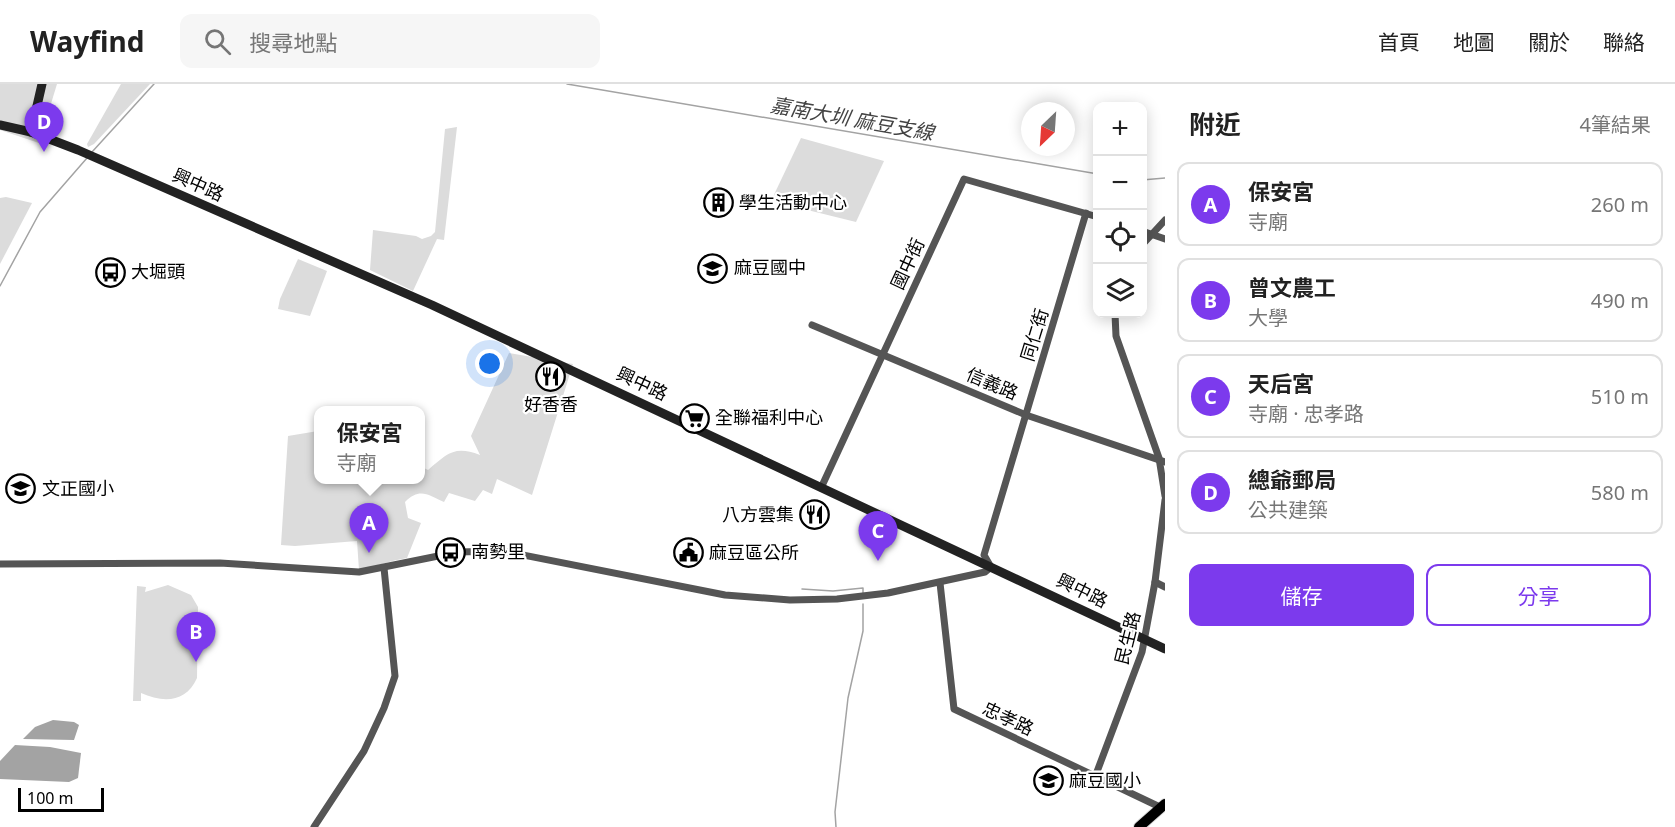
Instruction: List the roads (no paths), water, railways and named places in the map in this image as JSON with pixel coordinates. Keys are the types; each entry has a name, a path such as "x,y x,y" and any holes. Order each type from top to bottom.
{"main road":[{"path":"31,132 42,84"},
{"name":"興中路","path":"0,125 31,132 78,150 399,290 1165,649"},
{"path":"1139,827 1164,807"}],"street":[{"name":"國中街","path":"821,488 964,179 1093,215"},
{"name":"同仁街","path":"991,567 984,555 1086,213"},
{"path":"1147,241 1165,220"},
{"path":"1147,232 1165,239"},
{"name":"民生路","path":"1095,777 1145,640 1155,582 1165,498 1162,460 1119,345 1115,331 1115,318"},
{"name":"信義路","path":"812,325 1026,415 1162,460"},
{"path":"0,564 220,563 359,572 458,552 503,551 725,595 790,600 846,598 940,583 985,572 991,567"},
{"path":"314,827 364,751 384,708 395,676 384,568"},
{"path":"1155,582 1165,587"},
{"name":"忠孝路","path":"940,583 954,709 1095,777 1164,807"}],"waterway":[{"name":"嘉南大圳 麻豆支線","path":"92,152 154,84"},
{"name":"嘉南大圳 麻豆支線","path":"567,84 1093,173"},
{"name":"嘉南大圳 麻豆支線","path":"0,286 40,212 87,158"},
{"name":"嘉南大圳 麻豆支線","path":"1147,180 1165,178"},
{"path":"802,589 833,591 863,588 863,594"},
{"path":"836,827 835,812 848,698 863,631 863,604"}],"place":[{"name":"總爺郵局","path":"44,152"},
{"name":"學生活動中心","path":"718,203"},
{"name":"麻豆國中","path":"713,268"},
{"name":"大堀頭","path":"110,272"},
{"name":"好香香","path":"551,376"},
{"name":"全聯福利中心","path":"694,418"},
{"name":"文正國小","path":"21,489"},
{"name":"八方雲集","path":"815,515"},
{"name":"南勢里","path":"450,552"},
{"name":"保安宮","path":"369,553"},
{"name":"麻豆區公所","path":"688,553"},
{"name":"天后宮","path":"878,561"},
{"name":"曾文農工","path":"196,662"},
{"name":"麻豆國小","path":"1048,781"}]}
